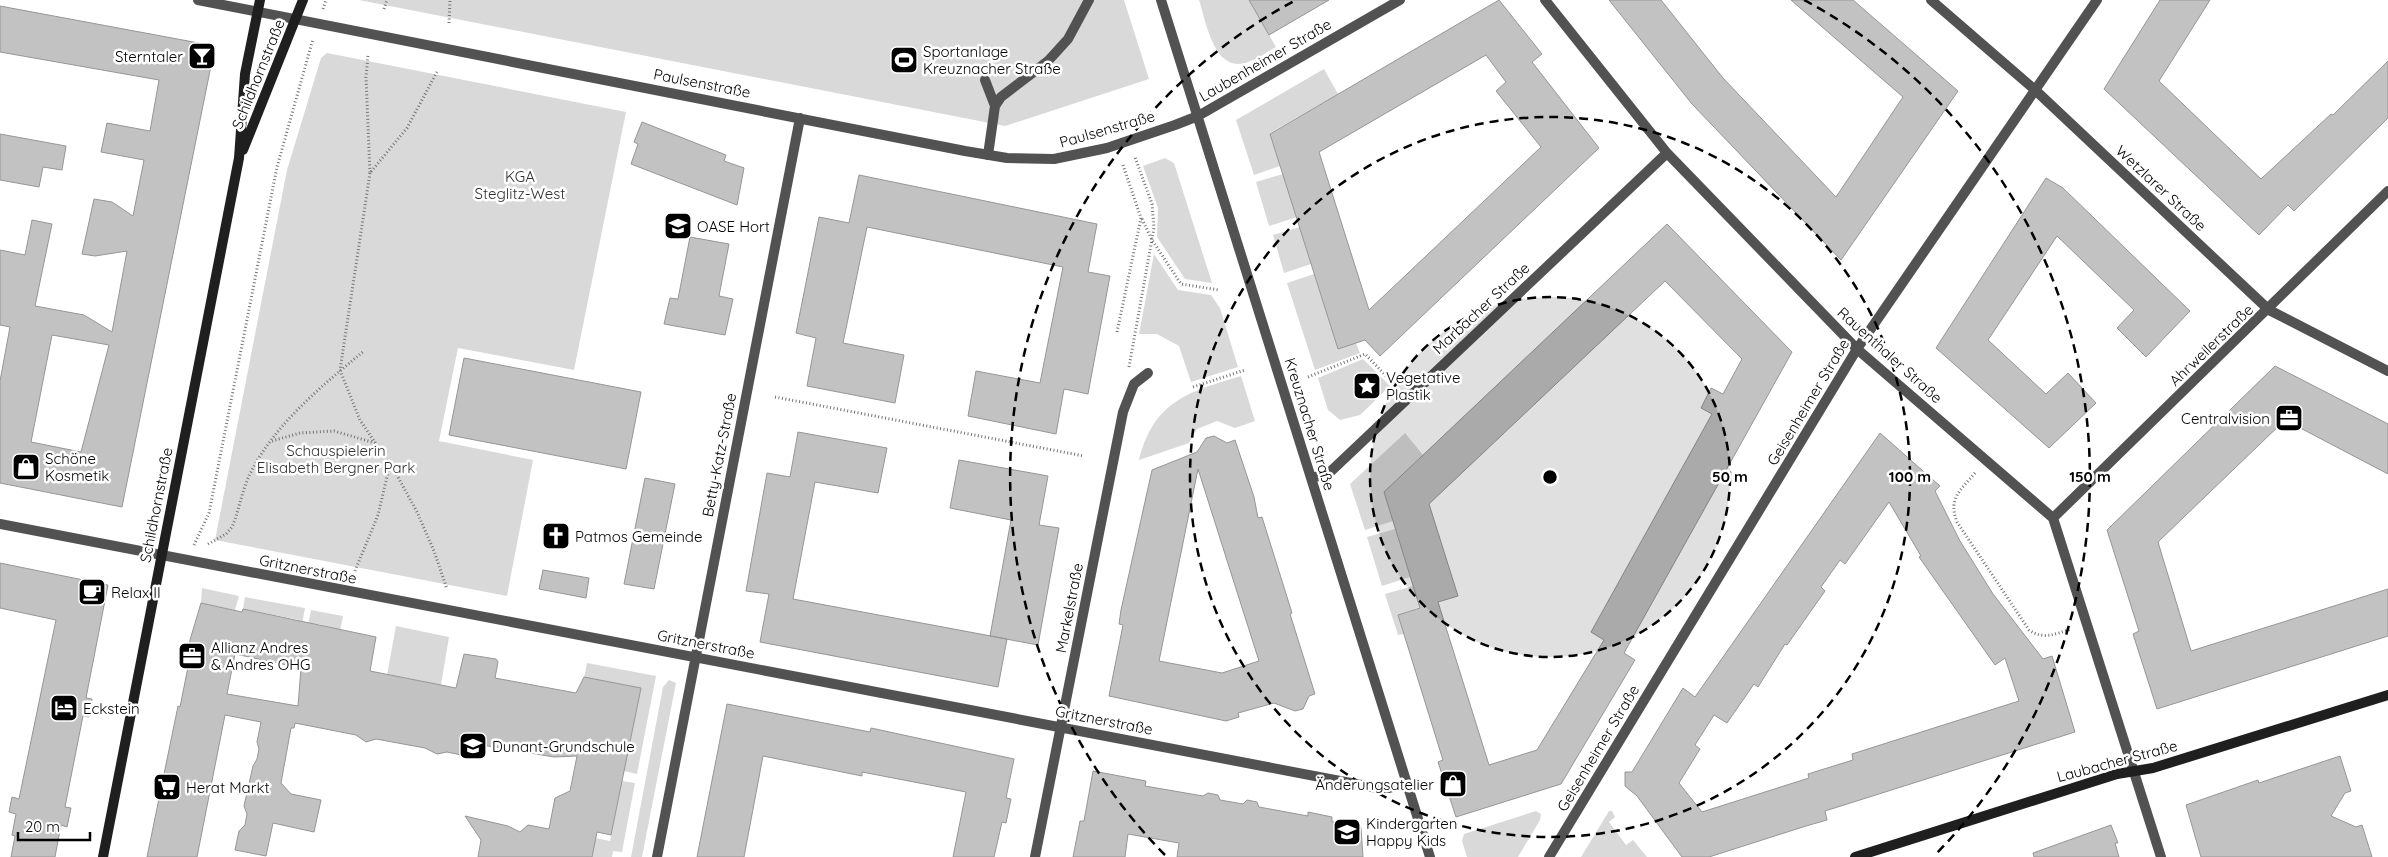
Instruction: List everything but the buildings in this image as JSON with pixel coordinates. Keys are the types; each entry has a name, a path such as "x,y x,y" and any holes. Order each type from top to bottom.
{"main road":[{"name":"Schildhornstraße","path":"103,857 239,158 245,74 260,0"},
{"name":"Schildhornstraße","path":"239,158 303,0"},
{"name":"Laubacher Straße","path":"1855,857 2108,777 2153,768 2388,695"}],"street":[{"name":"Paulsenstraße","path":"198,0 988,155 1027,160 1054,159 1086,154 1198,116"},
{"path":"995,106 1009,89 1048,61 1068,38 1089,0"},
{"name":"Kreuznacher Straße","path":"1161,0 1430,857"},
{"name":"Laubenheimer Straße","path":"1198,116 1400,0"},
{"name":"Rauenthaler Straße","path":"1545,0 1667,153 1857,349 2053,518"},
{"name":"Wetzlarer Straße","path":"1931,0 2034,90 2269,310 2388,371"},
{"name":"Geisenheimer Straße","path":"1549,857 1857,349 2097,0"},
{"path":"985,80 995,106 988,155"},
{"name":"Betty-Katz-Straße","path":"657,857 800,118"},
{"name":"Marbacher Straße","path":"1312,478 1329,472 1667,153"},
{"name":"Ahrweilerstraße","path":"2053,518 2269,310 2388,192"},
{"path":"1134,384 1148,373"},
{"name":"Markelstraße","path":"1035,857 1123,412 1134,384"},
{"path":"2053,518 2161,857"},
{"name":"Gritznerstraße","path":"0,524 1377,788 1389,788 1406,783"}],"path":[{"path":"384,9 387,0"},
{"path":"449,22 450,0"},
{"path":"368,56 366,78 370,173 340,370 360,420 390,464 426,532 446,589"},
{"path":"196,542 209,513 278,167 298,98 307,58"},
{"path":"370,173 407,128 438,70"},
{"path":"1128,141 1152,204 1154,216 1152,240 1128,365 1134,384"},
{"path":"1123,165 1141,218 1152,240 1181,284 1219,290"},
{"path":"1117,332 1141,218"},
{"path":"208,544 226,534 232,527 251,471 271,441 340,370 364,351"},
{"path":"1308,377 1365,354 1396,386"},
{"path":"1193,386 1245,370"},
{"path":"775,397 1084,456"},
{"path":"271,441 300,434 334,431 376,443"},
{"path":"355,571 375,523 390,464"},
{"path":"1975,473 1955,497 1952,509 1957,522 2029,630 2038,636 2049,636 2071,628"}],"green space":[{"name":"Sportanlage Kreuznacher Straße","path":"359,0 1124,0 1149,79 1005,126"},
{"path":"1199,0 1249,0 1276,47 1248,62 1236,64 1227,61 1219,54 1213,44"},
{"name":"Schauspielerin Elisabeth Bergner Park","path":"327,53 626,112 574,370 458,348 439,441 533,460 507,596 215,540 287,170 321,58"},
{"path":"1324,69 1338,94 1270,133 1280,166 1254,175 1236,120"},
{"path":"1165,158 1174,163 1212,283 1185,279 1157,237 1158,208 1143,166"},
{"path":"1283,174 1297,217 1269,226 1256,182"},
{"path":"1300,227 1311,264 1284,273 1273,235"},
{"path":"1154,254 1178,290 1211,295 1220,308 1238,367 1191,382 1179,346 1157,334 1139,334"},
{"path":"1314,274 1338,348 1356,343 1360,353 1315,370 1287,283"},
{"path":"1363,359 1390,386 1360,415 1340,420 1328,410 1318,378"},
{"path":"1241,376 1255,421 1235,428 1217,421 1197,429 1189,443 1139,460 1154,424 1176,402 1189,394"},
{"path":"1405,433 1423,455 1384,492 1393,521 1365,530 1350,484"},
{"path":"1395,529 1410,577 1382,586 1367,537"},
{"path":"1413,586 1420,607 1398,615 1404,634 1398,635 1385,594"},
{"path":"202,588 239,596 235,610 201,603"},
{"path":"245,597 305,608 302,624 299,623 300,620 243,609"},
{"path":"311,610 343,616 340,631 319,624 308,625"},
{"path":"396,626 449,637 441,685 387,675"},
{"path":"587,663 656,676 637,774 624,771 640,690 637,687 584,678"},
{"path":"669,680 676,683 642,857 631,857 663,687"},
{"path":"622,781 635,783 622,852 613,851 612,857 592,857 595,838 610,841"},
{"path":"1536,811 1541,814 1540,820 1518,857 1467,857 1462,841 1464,834"},
{"path":"1609,811 1612,811 1615,817 1609,822 1626,845 1633,840 1647,857 1581,857"}],"place":[{"name":"Sterntaler","path":"202,56"},
{"name":"Sportanlage Kreuznacher Straße","path":"904,60"},
{"name":"OASE Hort","path":"678,226"},
{"name":"Vegetative Plastik","path":"1367,386"},
{"name":"Centralvision","path":"2289,418"},
{"name":"Schöne Kosmetik","path":"26,467"},
{"name":"Patmos Gemeinde","path":"556,536"},
{"name":"Relax II","path":"92,592"},
{"name":"Allianz Andres & Andres OHG","path":"192,656"},
{"name":"Eckstein","path":"64,708"},
{"name":"Dunant-Grundschule","path":"473,746"},
{"name":"Änderungsatelier","path":"1453,784"},
{"name":"Herat Markt","path":"167,787"},
{"name":"Kindergarten Happy Kids","path":"1347,832"}],"park label":[{"name":"KGA Steglitz-West","path":"520,184"}]}
